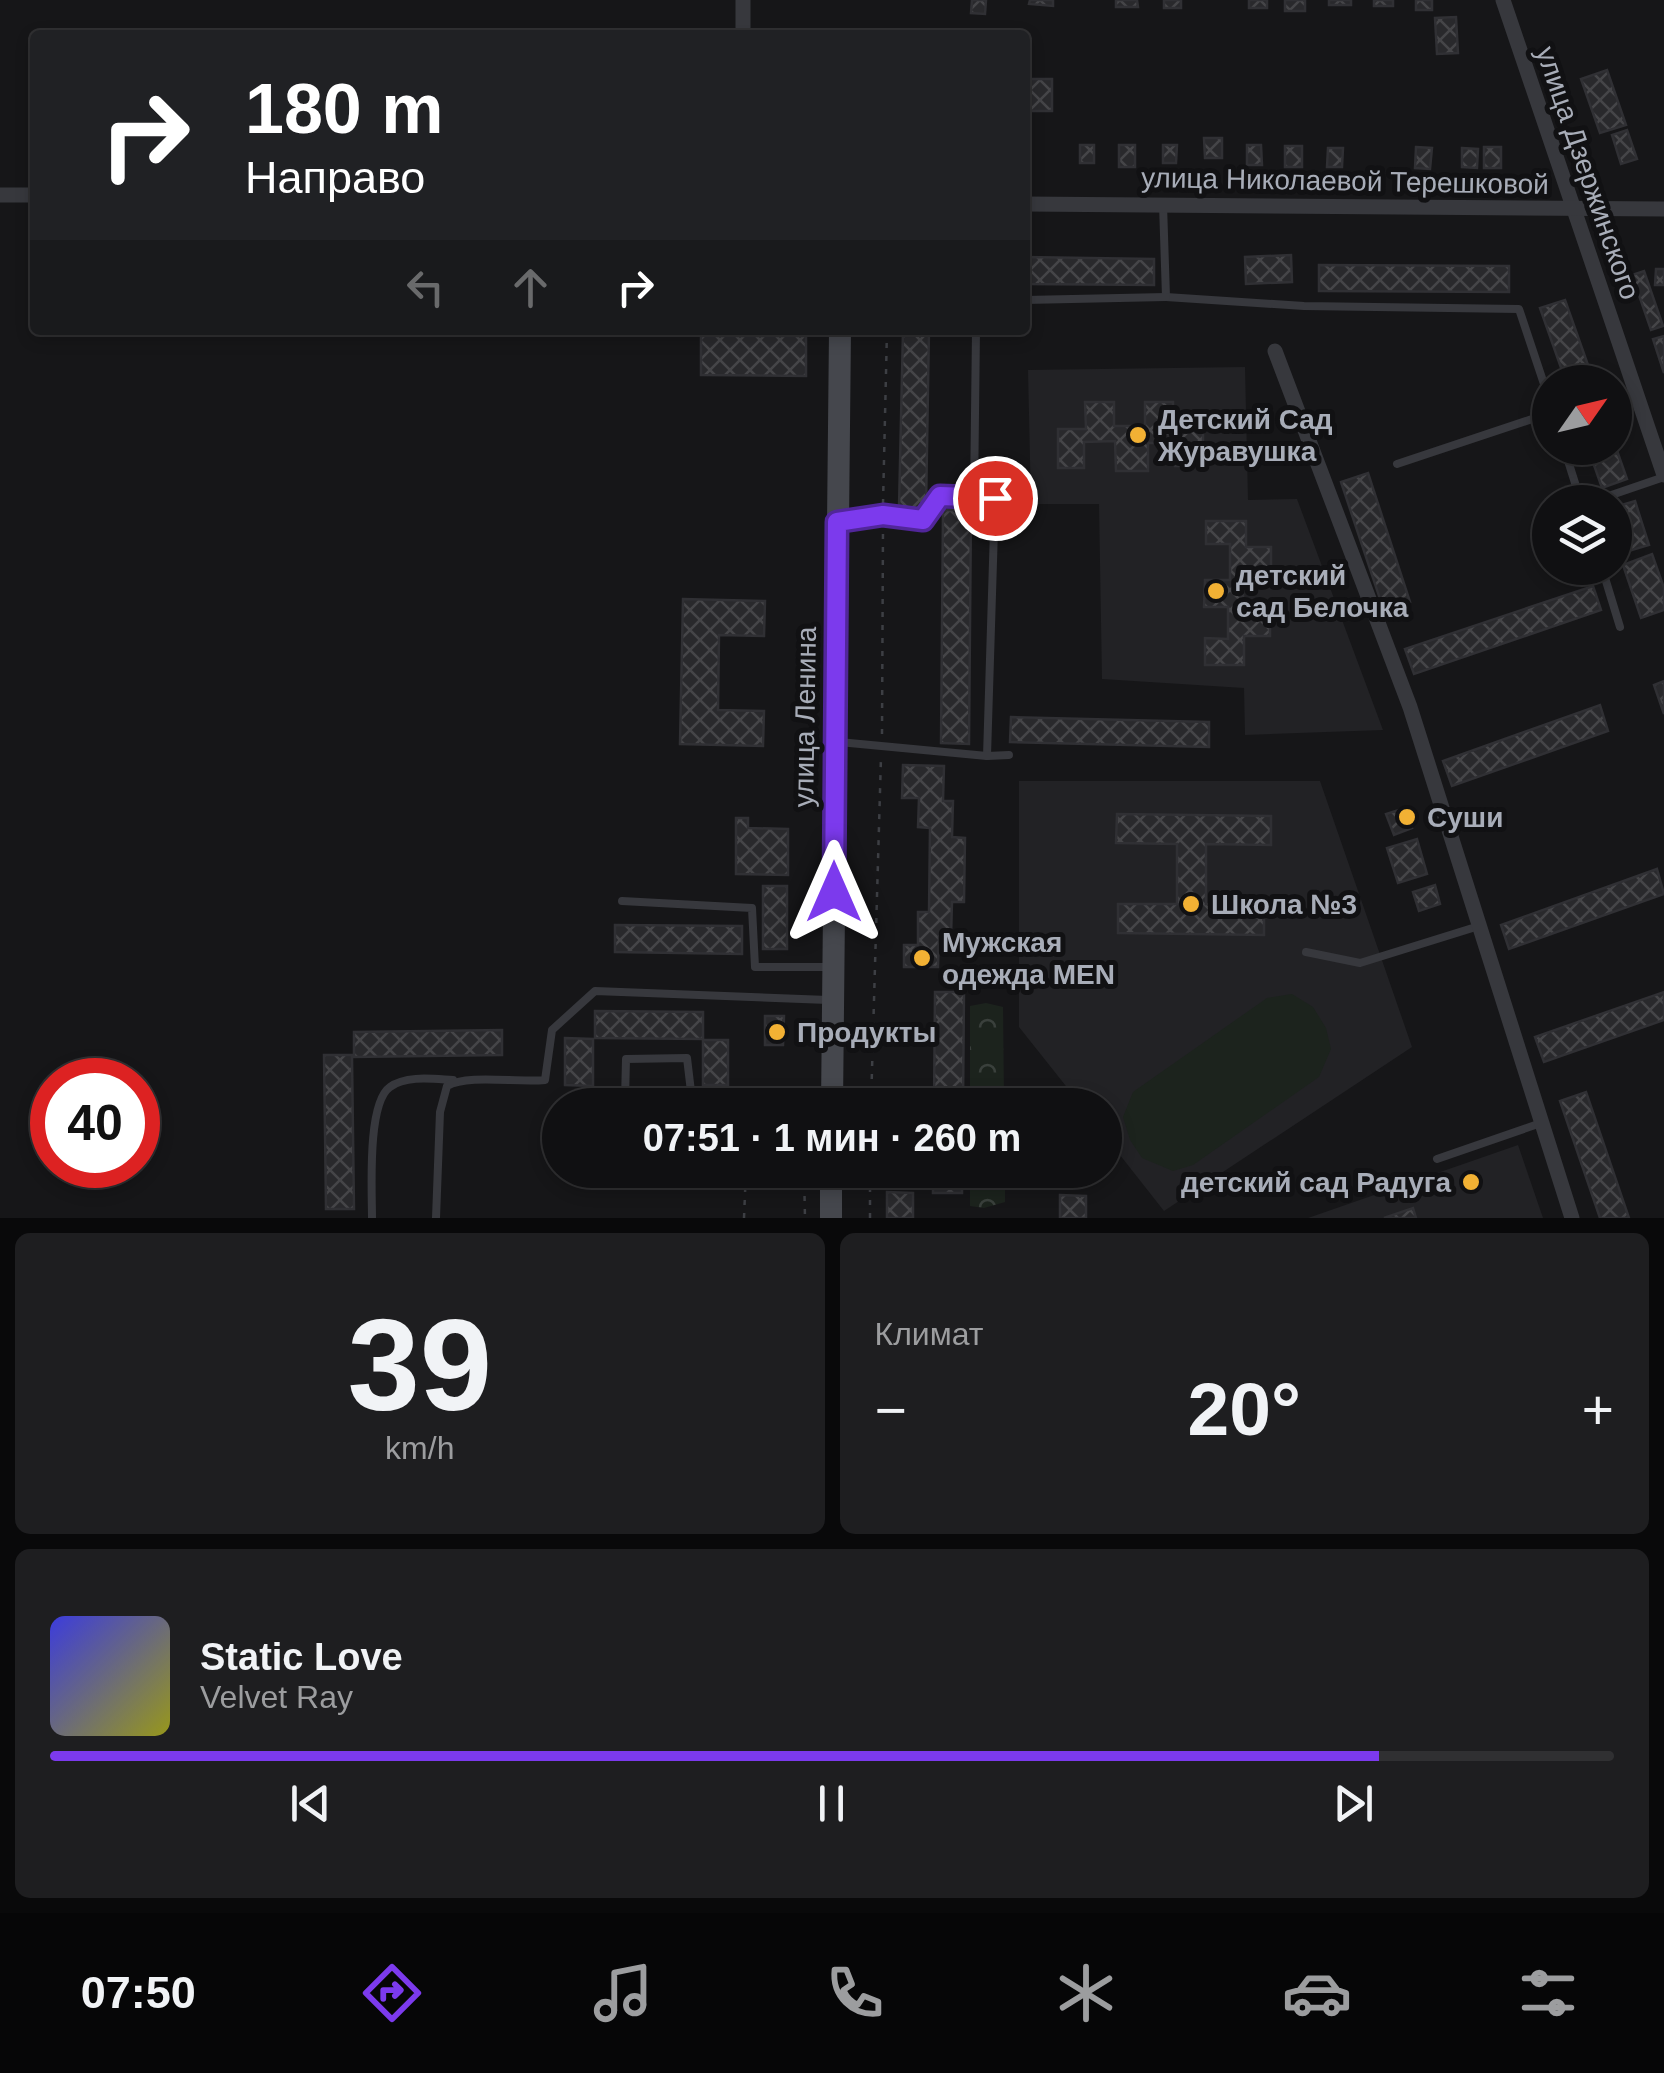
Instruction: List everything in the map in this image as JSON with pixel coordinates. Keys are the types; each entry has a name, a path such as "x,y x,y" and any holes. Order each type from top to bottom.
{"street":[{"path":"743,0 743,30"},
{"name":"улица Дзержинского","path":"1503,0 1664,476"},
{"path":"0,194 30,196"},
{"name":"улица Николаевой Терешковой","path":"1030,204 1664,210"},
{"name":"улица Ленина","path":"832,1088 840,335"},
{"path":"1275,351 1410,707 1572,1218"},
{"path":"831,1188 831,1218"}],"lane":[{"path":"1162,204 1166,297"},
{"path":"1030,300 1166,297 1304,306 1518,308 1537,365"},
{"path":"974,497 976,335"},
{"path":"1397,464 1532,420"},
{"path":"1632,487 1664,476"},
{"path":"837,522 883,515 923,520 940,496 995,498 987,756"},
{"path":"1607,585 1620,628"},
{"path":"835,742 1009,755"},
{"path":"622,901 752,908 755,966 833,967"},
{"path":"1306,952 1360,963 1479,926"},
{"path":"372,1218 377,1106 390,1087 419,1078 518,1083 545,1080 552,1030 595,992 833,1000"},
{"path":"625,1088 626,1060 688,1058 691,1088"},
{"path":"436,1218 440,1112 447,1086 457,1080"},
{"path":"1437,1159 1543,1123"}],"path":[{"path":"872,1088 887,335"},
{"path":"744,1218 745,1188"},
{"path":"804,1188 805,1218"},
{"path":"870,1188 870,1218"}],"shaded area":[{"name":"детский сад Белочка","path":"1245,367 1248,500 1297,499 1383,730 1245,735 1244,688 1102,679 1099,504 1031,504 1028,370"},
{"name":"Школа №3","path":"1019,781 1320,781 1412,1047 1164,1211 1122,1158 1122,1088 1067,1088 1019,1027"},
{"name":"детский сад Радуга","path":"1518,1145 1543,1218 1308,1218"}],"green space":[{"path":"1292,994 1313,1007 1326,1028 1331,1049 1319,1077 1193,1165 1173,1171 1142,1158 1130,1140 1123,1117 1133,1092 1267,998"},
{"path":"986,1003 1003,1007 1004,1088 970,1088 970,1006"},
{"path":"970,1188 1005,1188 1005,1202 984,1208 970,1206"}],"building":[{"path":"972,0 986,0 985,14 971,13"},
{"path":"1030,0 1053,0 1053,6 1029,4"},
{"path":"1116,0 1137,0 1138,7 1116,7"},
{"path":"1164,0 1181,0 1181,8 1164,8"},
{"path":"1249,0 1267,0 1267,8 1249,8"},
{"path":"1285,0 1305,0 1305,11 1285,11"},
{"path":"1329,0 1351,0 1351,5 1329,5"},
{"path":"1374,0 1393,0 1393,6 1374,6"},
{"path":"1416,0 1432,0 1432,10 1416,10"},
{"path":"1456,17 1458,53 1437,54 1435,18"},
{"path":"1607,70 1626,125 1600,133 1581,79"},
{"path":"1030,79 1052,79 1052,111 1030,111"},
{"path":"1627,130 1637,159 1621,164 1612,135"},
{"path":"1204,138 1222,138 1222,158 1205,158"},
{"path":"1080,145 1094,145 1094,163 1080,163"},
{"path":"1119,145 1135,145 1135,167 1119,167"},
{"path":"1163,145 1177,145 1176,163 1163,163"},
{"path":"1247,145 1261,145 1262,165 1247,165"},
{"path":"1285,146 1302,146 1302,167 1285,167"},
{"path":"1416,147 1432,148 1430,169 1415,168"},
{"path":"1484,147 1501,147 1501,168 1484,168"},
{"path":"1328,148 1343,148 1342,167 1327,167"},
{"path":"1462,148 1478,149 1477,168 1462,167"},
{"path":"1291,255 1292,282 1246,284 1245,257"},
{"path":"1030,257 1154,259 1154,285 1030,284"},
{"path":"1319,265 1509,266 1509,292 1319,291"},
{"path":"1656,269 1664,269 1664,285 1655,285"},
{"path":"1644,271 1663,326 1651,330 1632,275"},
{"path":"1565,300 1588,365 1560,365 1540,308"},
{"path":"903,335 929,335 926,509 899,508"},
{"path":"701,336 806,336 806,376 701,375"},
{"path":"1664,336 1664,373 1653,339"},
{"path":"1085,402 1114,402 1114,426 1145,426 1145,402 1173,402 1173,425 1203,425 1203,466 1175,466 1175,443 1148,443 1148,471 1116,471 1115,441 1084,442 1084,468 1058,468 1058,429 1086,429"},
{"path":"1594,465 1622,465 1627,479 1601,485"},
{"path":"1368,473 1410,602 1384,611 1341,482"},
{"path":"1635,501 1649,545 1632,550"},
{"path":"943,510 971,510 969,744 941,743"},
{"path":"1206,521 1246,521 1246,547 1271,547 1271,577 1243,577 1243,609 1270,609 1270,636 1244,636 1244,665 1205,665 1205,638 1228,639 1228,607 1204,607 1205,580 1230,580 1230,544 1206,544"},
{"path":"1652,554 1664,588 1664,610 1641,618 1630,585 1632,562"},
{"path":"1593,586 1601,610 1414,674 1405,649"},
{"path":"683,599 765,601 764,636 719,635 718,710 764,711 763,746 680,744"},
{"path":"1664,681 1664,714 1654,685"},
{"path":"1600,705 1608,731 1452,786 1443,761"},
{"path":"1011,717 1209,722 1209,747 1010,742"},
{"path":"903,765 944,766 943,801 953,801 952,837 965,838 964,902 952,902 951,937 939,936 938,967 904,967 904,945 918,945 918,912 929,912 930,828 918,827 919,798 902,798"},
{"path":"1405,808 1412,828 1394,835 1386,814"},
{"path":"1117,814 1271,816 1271,845 1206,844 1206,904 1264,905 1264,935 1118,933 1118,904 1177,904 1177,844 1116,843"},
{"path":"736,818 748,818 748,828 788,829 788,875 736,874"},
{"path":"1417,839 1427,874 1398,883 1387,848"},
{"path":"1657,869 1664,894 1509,949 1501,925"},
{"path":"1435,885 1440,904 1419,911 1413,892"},
{"path":"763,886 787,886 787,949 763,949"},
{"path":"615,925 742,926 742,954 615,952"},
{"path":"935,992 964,992 963,1088 934,1088"},
{"path":"1664,992 1664,1020 1544,1062 1535,1037"},
{"path":"595,1011 703,1012 703,1039 595,1038"},
{"path":"765,1016 784,1016 783,1045 765,1045"},
{"path":"502,1030 502,1055 352,1057 354,1209 326,1209 324,1055 354,1055 354,1032"},
{"path":"565,1038 593,1039 593,1086 565,1085"},
{"path":"703,1040 728,1040 728,1085 703,1085"},
{"path":"1586,1092 1629,1218 1600,1218 1560,1101"},
{"path":"933,1188 962,1188 962,1193 933,1193"},
{"path":"887,1192 913,1193 913,1218 887,1218"},
{"path":"1060,1195 1086,1196 1086,1218 1060,1218"},
{"path":"1413,1208 1416,1218 1384,1218"}],"place":[{"name":"Детский Сад Журавушка","path":"1138,435"},
{"name":"детский сад Белочка","path":"1216,591"},
{"name":"Суши","path":"1407,817"},
{"name":"Школа №3","path":"1191,904"},
{"name":"Мужская одежда MEN","path":"922,958"},
{"name":"Продукты","path":"777,1032"},
{"name":"детский сад Радуга","path":"1471,1182"}],"route":[{"path":"834,892 837,522 883,515 923,520 940,496 995,498"}]}
